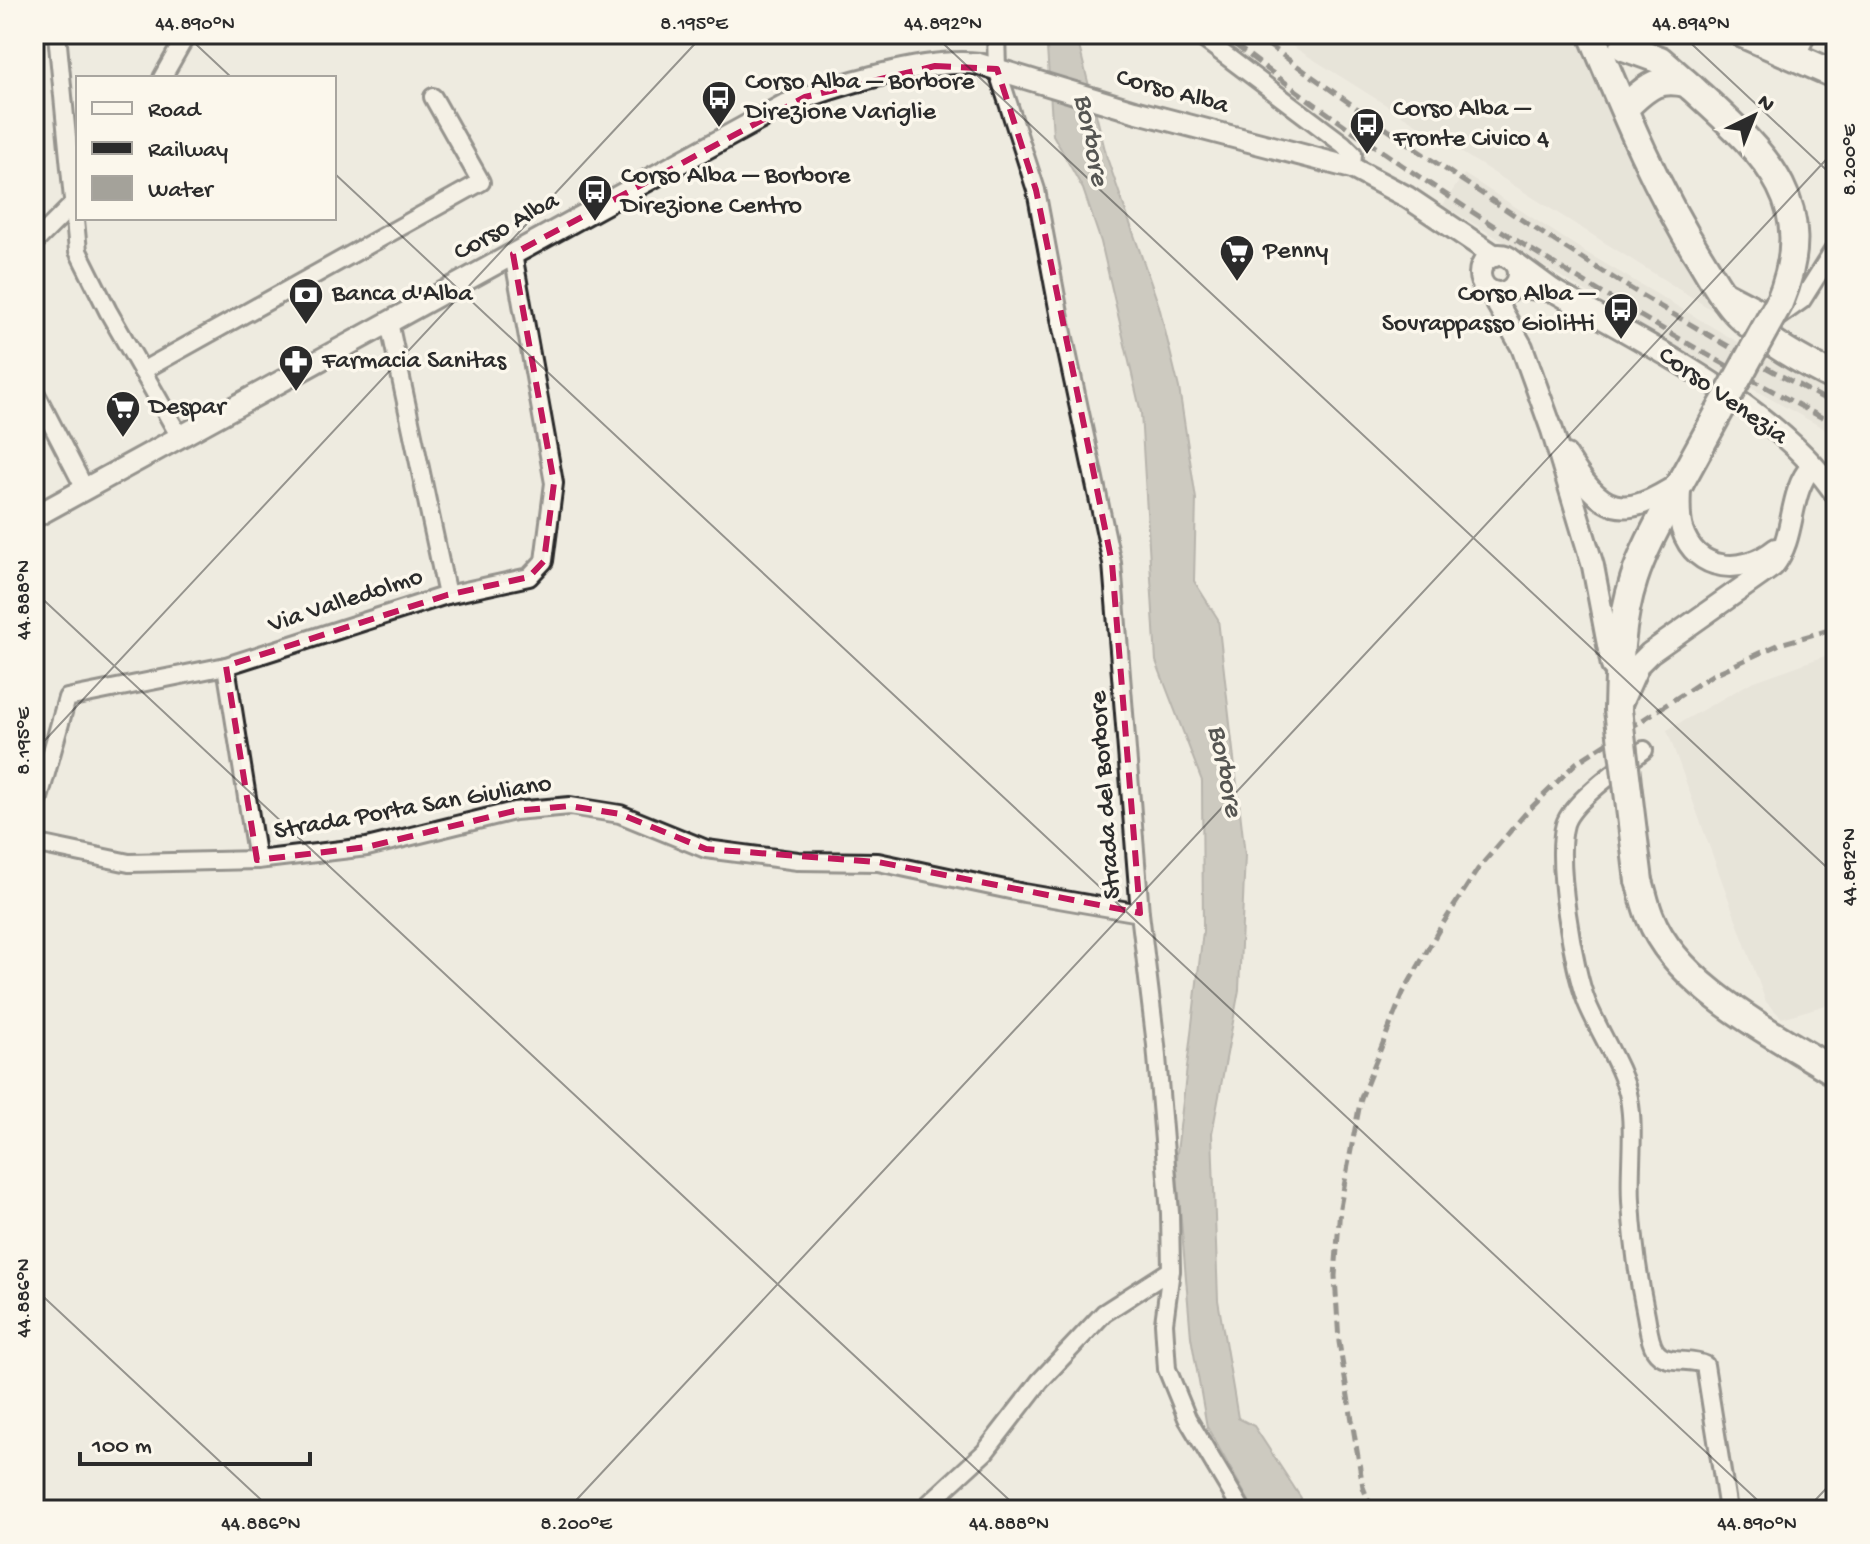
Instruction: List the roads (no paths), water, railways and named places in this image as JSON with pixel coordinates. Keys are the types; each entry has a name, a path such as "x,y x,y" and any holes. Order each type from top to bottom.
{"main road":[{"path":"1592,34 1605,46 1632,40 1660,60 1739,131 1775,173 1786,196 1794,240 1789,279 1779,303 1645,550 1627,601 1619,649 1618,710 1639,881 1650,918 1665,944 1691,974 1722,999 1836,1073"},
{"path":"1592,34 1670,211 1717,285 1737,313 1763,336 1805,363 1836,378"},
{"path":"1648,34 1660,60"},
{"path":"1743,34 1801,45 1836,75"},
{"path":"1624,108 1651,85 1669,79 1689,85"}],"street":[{"path":"57,34 74,180 78,251 180,437"},
{"path":"163,76 187,34"},
{"name":"Strada del Borbore","path":"996,34 997,69 1036,190 1112,563 1140,913 1156,1045 1170,1213 1171,1270 1164,1323 1167,1369 1187,1418 1242,1510"},
{"name":"Corso Alba","path":"1197,34 1343,144 1353,154 1352,168"},
{"name":"Corso Alba","path":"34,517 783,106 862,80 935,66 967,63 997,69 1134,111 1352,168 1380,181 1504,258"},
{"path":"142,371 481,182 433,97"},
{"path":"34,243 73,204"},
{"name":"Corso Alba","path":"1448,224 1480,272"},
{"path":"1717,285 1778,317 1802,300 1836,246"},
{"path":"447,595 529,577 544,561 554,483 513,254"},
{"path":"1522,347 1513,287 1518,276 1504,258 1485,261 1480,272 1482,283 1490,291 1522,347 1552,430 1593,566 1618,710"},
{"name":"Corso Venezia","path":"1504,258 1554,291 1702,377 1767,423 1836,494"},
{"path":"1490,291 1502,293 1513,287"},
{"name":"Corso Venezia","path":"1513,287 1554,291"},
{"name":"Via Valledolmo","path":"34,816 67,698 226,666 447,595 389,322"},
{"path":"34,390 85,489"},
{"path":"1552,430 1583,483 1607,502 1621,507 1635,507 1652,502 1680,483"},
{"path":"1618,710 1639,664 1650,653 1773,566 1788,539 1799,485 1812,466"},
{"path":"1680,483 1682,528 1689,544 1718,565 1736,567 1755,563 1788,539"},
{"path":"226,666 257,860"},
{"path":"1644,750 1596,787 1566,821 1560,859 1573,944 1586,1001 1629,1094 1631,1201 1643,1302 1653,1349 1661,1356 1696,1360 1705,1365 1728,1510"},
{"name":"Strada Porta San Giuliano","path":"34,843 129,863 257,860 367,847 514,811 570,806 620,814 706,849 798,861 878,862 1024,893 1140,913"},
{"path":"922,1510 985,1452 1040,1381 1104,1313 1171,1270"}],"water":[{"name":"Borbore","path":"1046,34 1076,34 1107,158 1159,306 1179,388 1196,499 1194,581 1218,619 1245,855 1239,990 1212,1133 1218,1300 1238,1418 1254,1426 1301,1498 1300,1510 1254,1510 1207,1427 1191,1337 1176,1161 1203,931 1202,781 1156,661 1141,413 1101,242 1083,189 1053,135"}],"railway":[{"path":"1221,34 1368,142 1520,243 1677,337 1836,425"},
{"path":"1253,34 1537,230 1685,321 1836,405"},
{"path":"1372,1510 1363,1487 1339,1342 1335,1276 1340,1207 1361,1098 1403,993 1478,869 1524,815 1576,763 1712,675 1780,644 1836,628"}],"place":[{"name":"Corso Alba – Borbore Direzione Variglie","path":"719,129"},
{"name":"Corso Alba – Fronte Civico 4","path":"1367,156"},
{"name":"Corso Alba – Borbore Direzione Centro","path":"595,223"},
{"name":"Penny","path":"1237,283"},
{"name":"Banca d'Alba","path":"306,326"},
{"name":"Corso Alba – Sovrappasso Giolitti","path":"1621,341"},
{"name":"Farmacia Sanitas","path":"296,393"},
{"name":"Despar","path":"123,439"}]}
